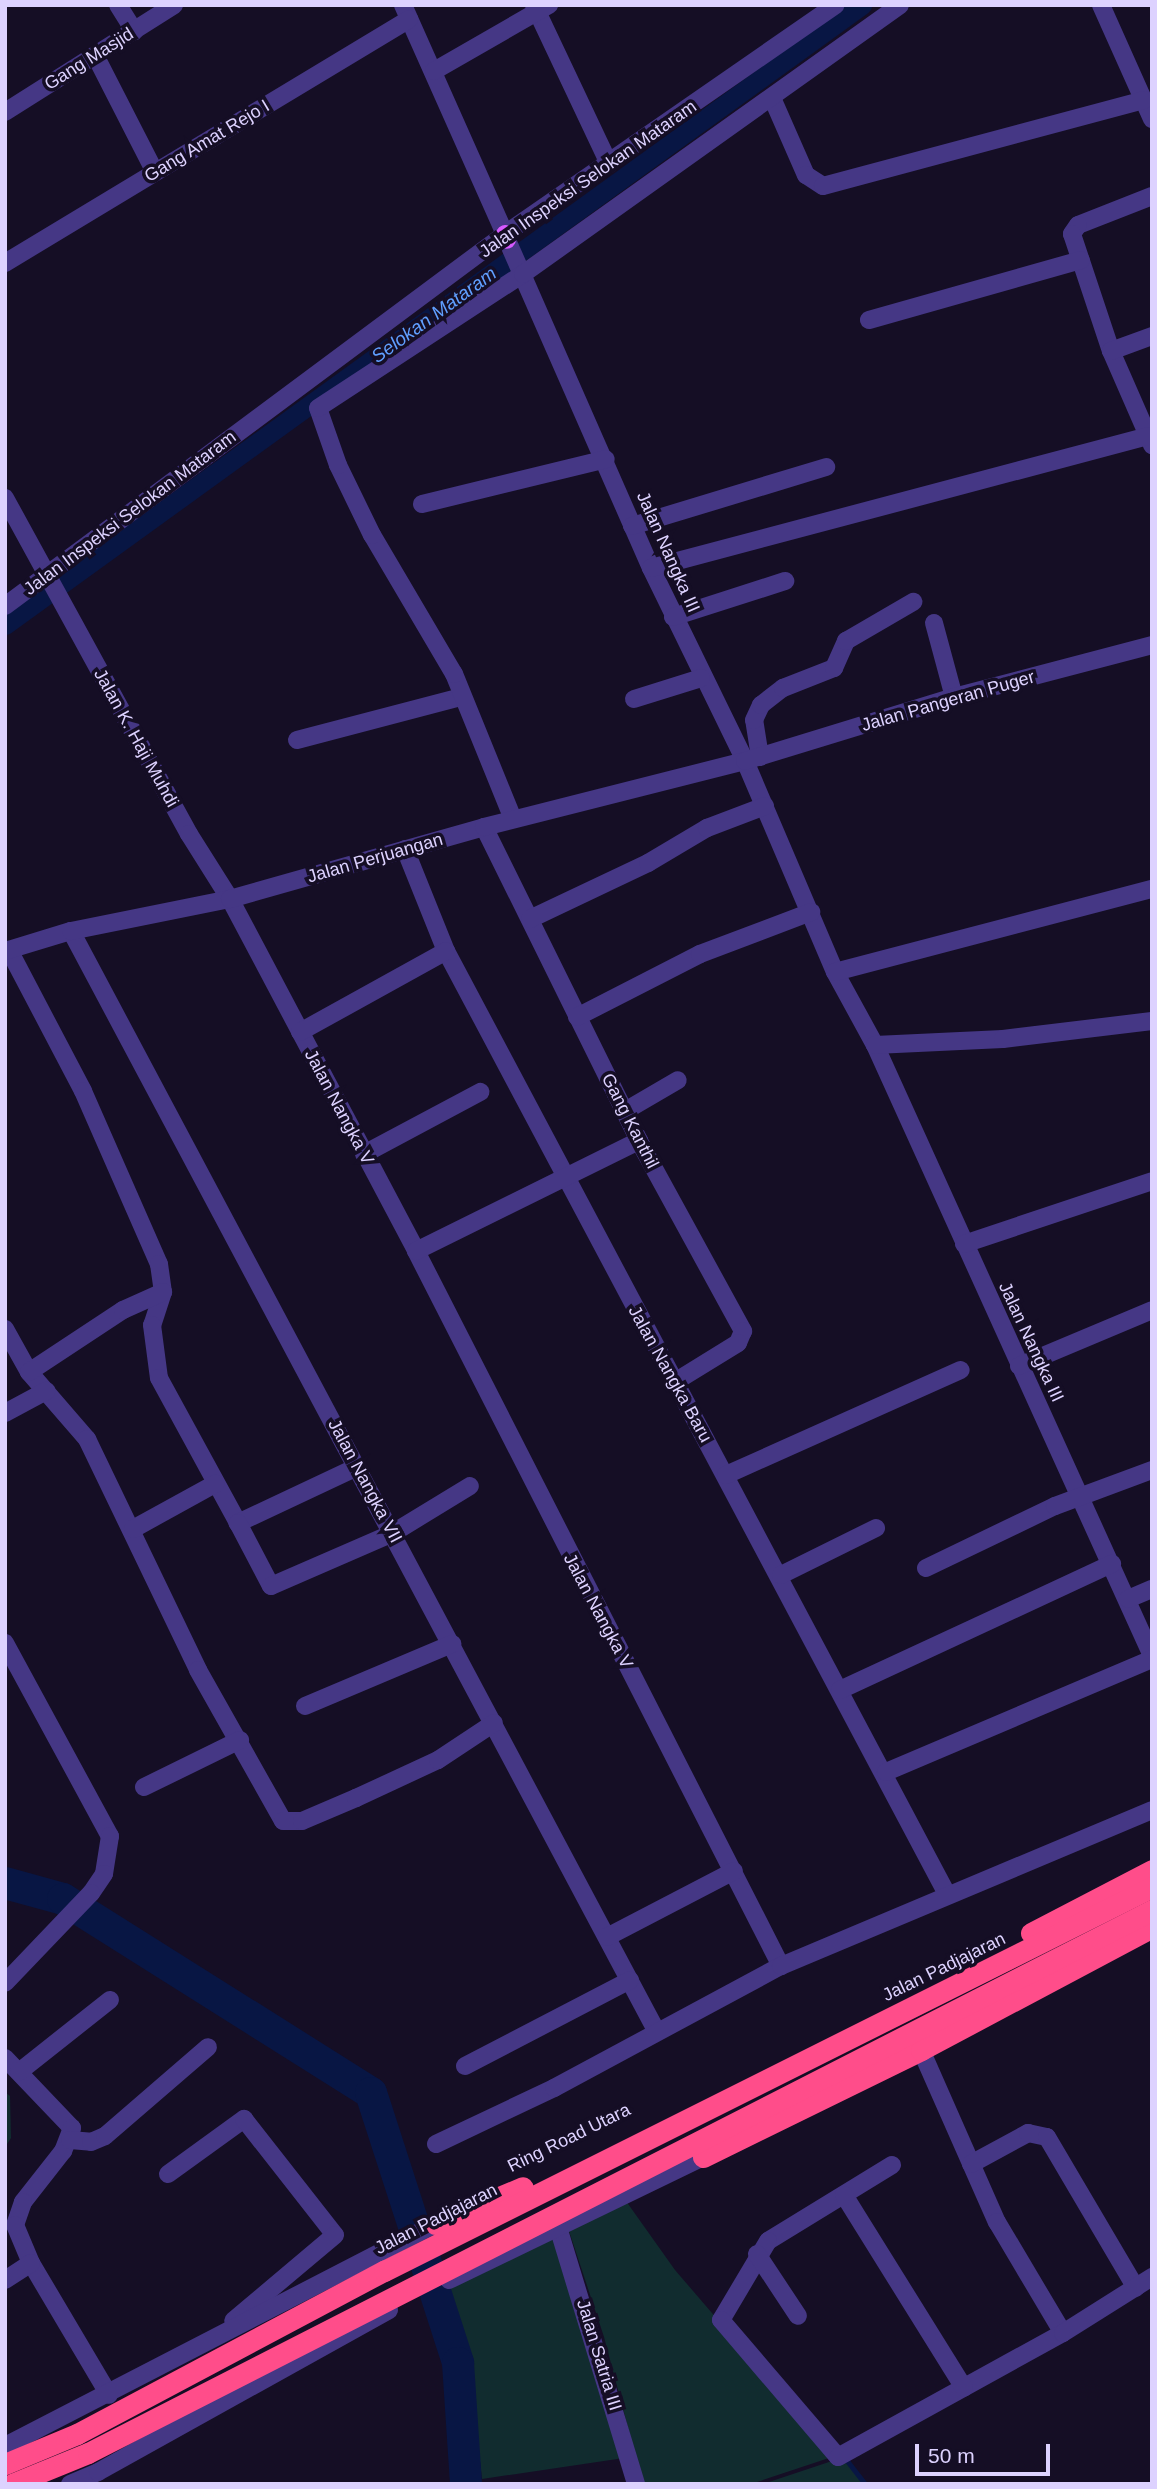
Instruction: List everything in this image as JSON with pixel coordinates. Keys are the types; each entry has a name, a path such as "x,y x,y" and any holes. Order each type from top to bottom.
{"highway":[{"path":"1053,1930 1152,1870"},
{"name":"Jalan Padjajaran","path":"5,2464 77,2434 378,2263 1053,1930 1152,1887"},
{"path":"700,2150 1152,1910"},
{"path":"12,2484 220,2393 457,2268 700,2150 921,2050 1152,1927"}],"street":[{"path":"118,5 134,31"},
{"name":"Gang Masjid","path":"5,112 174,5"},
{"name":"Jalan Inspeksi Selokan Mataram","path":"5,606 48,579 506,237 836,5"},
{"path":"513,819 478,726 461,697 449,663 396,579 338,465 318,408 523,273 773,100 900,5"},
{"path":"1101,5 1152,118"},
{"path":"434,71 540,7 609,164"},
{"name":"Jalan Nangka III","path":"406,12 606,459 650,568 701,678 752,759 765,806 835,972 874,1045 1128,1599 1152,1658"},
{"name":"Gang Amat Rejo I","path":"5,263 155,172 406,12"},
{"path":"95,55 155,172"},
{"path":"773,100 806,175 823,186 1144,100"},
{"path":"650,568 1150,440 1111,351 1072,234 1078,225 1152,197"},
{"path":"869,320 1081,260"},
{"path":"1111,351 1152,336"},
{"path":"422,505 606,459"},
{"path":"632,526 826,467"},
{"name":"Jalan K. Haji Muhdi","path":"5,498 11,524 60,598 189,834 230,899"},
{"path":"673,617 785,581"},
{"path":"752,759 754,720 761,705 783,688 834,668 846,640 914,602"},
{"path":"934,623 954,697"},
{"name":"Jalan Pangeran Puger","path":"752,759 954,697 1152,645"},
{"path":"634,699 701,678"},
{"path":"297,740 461,697"},
{"name":"Jalan Perjuangan","path":"7,951 71,930 230,899 513,819 752,759"},
{"path":"530,919 648,863 707,828 765,806"},
{"name":"Gang Kanthil","path":"484,827 639,1141 743,1331 738,1343 673,1383"},
{"name":"Jalan Nangka Baru","path":"405,849 446,951 673,1383 781,1575 886,1772 947,1894"},
{"path":"835,972 1152,889"},
{"name":"Jalan Nangka V","path":"230,899 416,1251 519,1460 781,1966"},
{"path":"578,1017 700,954 811,912"},
{"name":"Jalan Nangka VII","path":"71,930 657,2032"},
{"path":"7,951 83,1091 159,1264 163,1292 152,1325 159,1378 272,1586 393,1533 470,1486"},
{"path":"300,1032 446,951"},
{"path":"874,1045 1003,1040 1152,1021"},
{"path":"625,1111 678,1080"},
{"path":"364,1154 480,1092"},
{"path":"416,1251 639,1141"},
{"path":"964,1244 1152,1181"},
{"path":"29,1371 123,1310 163,1292"},
{"path":"1019,1366 1152,1310"},
{"path":"5,1329 29,1371 87,1439 133,1529 198,1670 240,1740 281,1818 288,1824 356,1798 438,1760 494,1723"},
{"path":"726,1475 961,1370"},
{"path":"5,1413 46,1391"},
{"path":"238,1523 357,1467"},
{"path":"926,1568 1079,1496 1152,1470"},
{"path":"133,1529 215,1484"},
{"path":"781,1575 876,1528"},
{"path":"840,1690 1112,1564"},
{"path":"1128,1599 1152,1589"},
{"path":"5,1643 65,1758 107,1825 110,1854 104,1874 91,1893 5,1983"},
{"path":"305,1706 452,1644"},
{"path":"886,1772 1152,1658"},
{"path":"144,1787 240,1740"},
{"path":"436,2144 781,1966 1152,1810"},
{"path":"607,1937 734,1871"},
{"path":"465,2066 630,1980"},
{"path":"109,2395 31,2263 10,2215 70,2140 68,2122 11,2065 110,2000"},
{"path":"70,2140 91,2141 105,2136 208,2047"},
{"path":"921,2050 1010,2245 1063,2333"},
{"path":"168,2174 244,2119 335,2235 203,2345"},
{"path":"971,2164 1028,2133 1046,2137 1136,2288"},
{"path":"457,2268 558,2227 700,2150"},
{"path":"892,2165 768,2241 757,2254 721,2320 838,2458 1063,2333 1152,2277"},
{"path":"844,2195 964,2388"},
{"name":"Jalan Satria III","path":"558,2227 636,2484"},
{"path":"757,2254 798,2316"},
{"path":"5,2280 31,2263"},
{"path":"5,2446 203,2345 378,2263"},
{"path":"69,2484 220,2393"}],"green space":[{"path":"5,2092 10,2096 11,2138 5,2147"},
{"path":"626,2201 675,2270 835,2456 751,2484 643,2484 604,2337 568,2228"},
{"path":"555,2232 624,2458 482,2479 469,2365 439,2291"},
{"path":"844,2457 865,2484 763,2484"}],"waterway":[{"name":"Selokan Mataram","path":"5,625 862,5"},
{"path":"5,1883 63,1899 371,2093 458,2363 466,2484"},
{"path":"844,2457 865,2484"}]}
